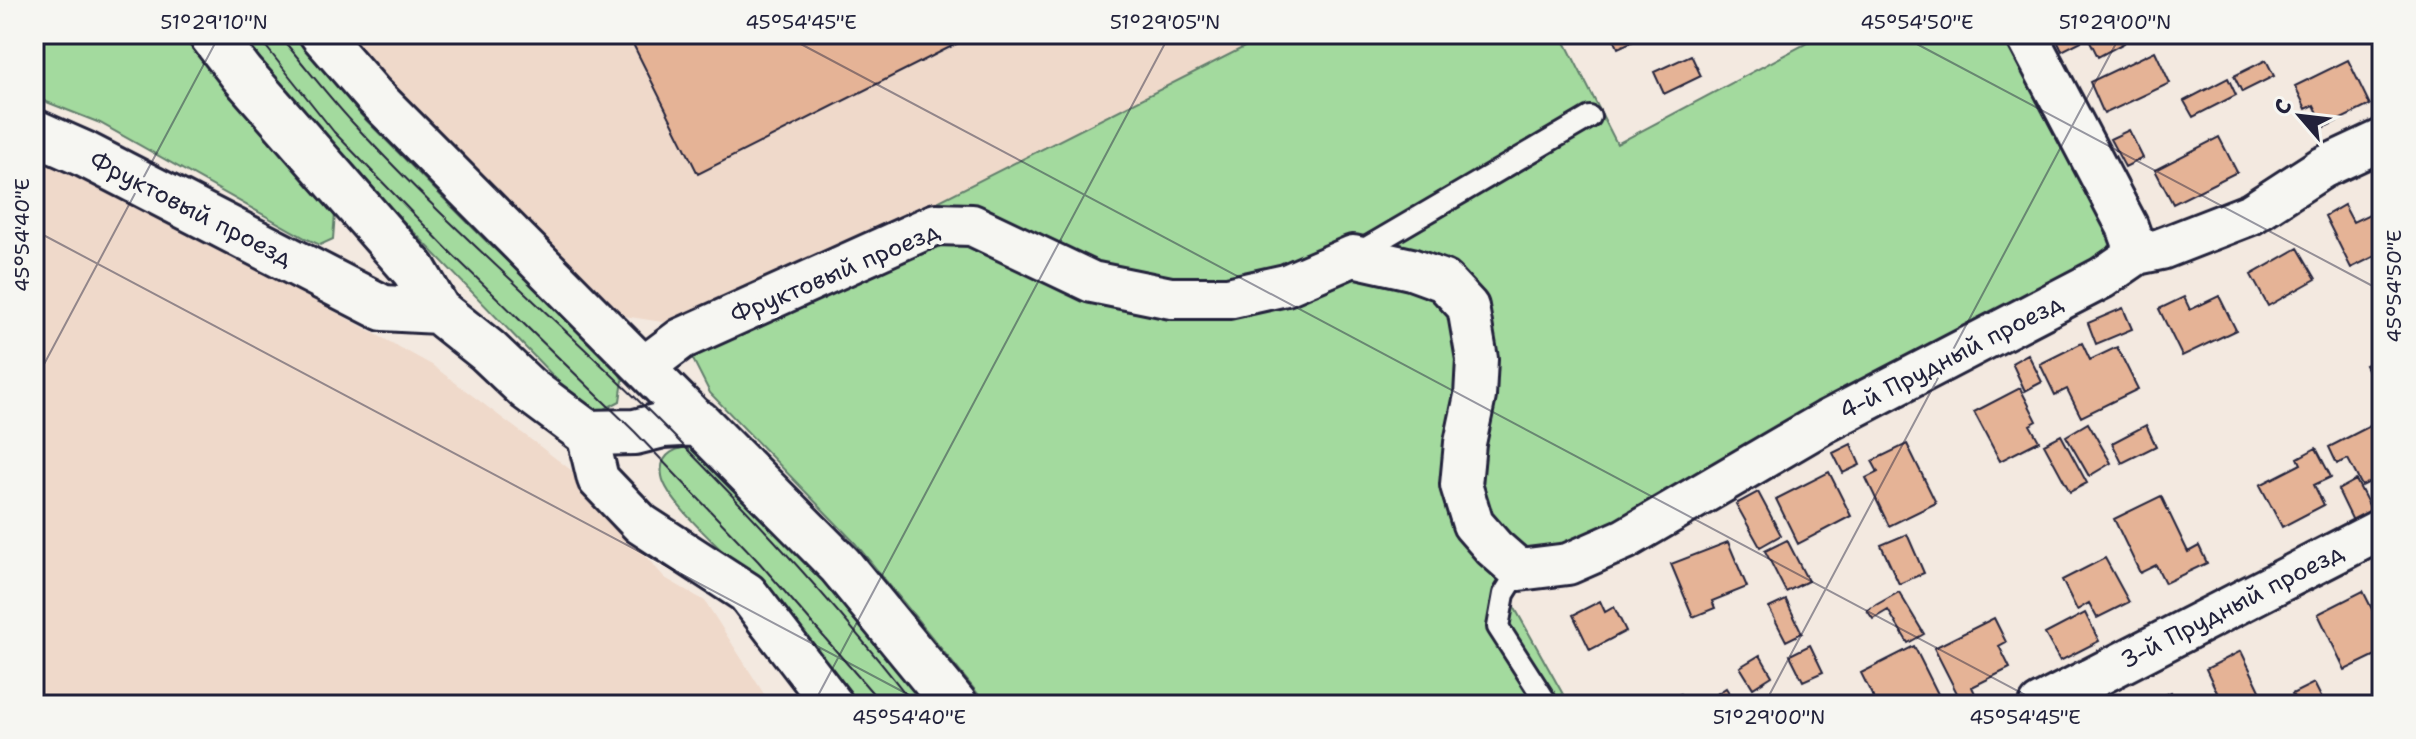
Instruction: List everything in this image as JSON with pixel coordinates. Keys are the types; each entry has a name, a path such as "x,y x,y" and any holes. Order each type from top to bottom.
{"street":[{"path":"211,34 242,74 414,270 438,311 488,351 528,389 587,433 635,432 663,425 699,423"},
{"path":"320,34 373,95 840,565 955,705"},
{"path":"2026,34 2127,226 2137,254"},
{"name":"Фруктовый проезд","path":"34,132 84,154 383,308 438,311"},
{"name":"4-й Прудный проезд","path":"1519,570 1568,564 1625,539 1827,421 2102,278 2137,254 2161,249 2251,214 2322,168 2382,140"},
{"name":"Фруктовый проезд","path":"644,367 681,339 936,224 972,225 1092,282 1171,298 1228,298 1286,285 1353,256"},
{"path":"1353,256 1411,269 1444,281 1468,307 1477,359 1475,396 1465,443 1461,485 1473,524 1519,570"},
{"path":"587,433 598,479 641,524 747,593 833,705"},
{"name":"3-й Прудный проезд","path":"2040,705 2382,529"}],"lane":[{"path":"1353,256 1590,117"},
{"path":"1519,570 1504,594 1498,627 1548,705"}],"shaded area":[{"path":"348,34 1270,34 771,286 675,324 624,316 387,82"},
{"path":"34,152 74,169 432,365 571,470 665,578 705,601 771,705 34,705"}],"green space":[{"path":"34,34 189,34 228,87 335,213 333,239 320,245 305,238 100,123 34,97"},
{"path":"239,34 295,34 361,115 483,238 609,358 623,380 620,401 599,412 558,381 323,138"},
{"path":"1270,34 1561,34 1617,144 1824,34 2015,34 2117,226 2113,249 2098,267 1580,541 1525,548 1512,603 1569,705 987,705 855,543 710,393 675,324 771,286"},
{"path":"697,446 826,581 927,705 859,705 761,590 685,513 666,487 662,476 663,461 671,452"}],"building":[{"path":"628,34 976,34 698,174"},
{"path":"1612,34 1649,34 1618,48"},
{"path":"2054,34 2095,34 2062,51"},
{"path":"2104,34 2119,34 2124,43 2098,57 2090,41"},
{"path":"2155,51 2170,83 2104,114 2090,82"},
{"path":"1691,55 1701,76 1664,94 1654,72"},
{"path":"2266,60 2274,76 2242,92 2234,76"},
{"path":"2348,60 2370,105 2325,127 2314,105 2306,109 2295,86"},
{"path":"2228,78 2236,95 2193,117 2184,101"},
{"path":"2129,130 2143,158 2125,167 2110,139"},
{"path":"2219,137 2237,172 2173,204 2155,170"},
{"path":"2344,205 2353,222 2382,208 2382,270 2375,256 2351,268 2325,216"},
{"path":"2298,248 2316,279 2268,306 2251,275"},
{"path":"2219,296 2236,330 2182,356 2159,309 2184,297 2190,310"},
{"path":"2123,308 2132,329 2096,344 2088,323"},
{"path":"2082,343 2090,360 2117,347 2138,389 2081,417 2067,389 2055,395 2040,364"},
{"path":"2028,354 2042,382 2025,391 2012,363"},
{"path":"2382,357 2382,384 2376,387 2365,365"},
{"path":"2020,388 2037,421 2030,425 2039,441 2000,461 1974,412"},
{"path":"2382,420 2382,476 2362,486 2348,459 2337,464 2329,447"},
{"path":"2088,423 2111,463 2089,476 2066,436"},
{"path":"2146,425 2156,446 2122,463 2112,443"},
{"path":"2061,435 2087,483 2070,492 2044,444"},
{"path":"1851,444 1860,465 1843,473 1833,453"},
{"path":"1907,444 1936,503 1889,526 1866,478 1878,472 1872,461"},
{"path":"2316,448 2331,477 2314,485 2324,505 2282,527 2260,485 2301,464 2298,458"},
{"path":"1829,472 1851,516 1798,544 1776,499"},
{"path":"2356,480 2372,511 2353,521 2338,490"},
{"path":"1758,492 1781,535 1760,547 1736,504"},
{"path":"2161,496 2188,552 2199,546 2207,563 2165,583 2156,565 2140,573 2114,519"},
{"path":"1907,534 1924,573 1899,584 1881,545"},
{"path":"1787,540 1808,581 1786,592 1765,551"},
{"path":"1728,542 1747,587 1712,601 1715,608 1693,617 1671,564"},
{"path":"2105,558 2129,602 2097,618 2089,603 2077,610 2062,580"},
{"path":"2363,591 2382,629 2382,652 2345,670 2318,614"},
{"path":"1899,592 1924,634 1908,643 1888,610 1873,619 1867,610"},
{"path":"1786,600 1802,633 1786,641 1769,608"},
{"path":"1600,601 1605,612 1614,607 1626,631 1590,650 1573,615"},
{"path":"2085,613 2099,641 2060,661 2045,634"},
{"path":"1994,618 2006,642 1999,646 2010,668 1972,687 1979,702 1963,705 1934,648"},
{"path":"1810,645 1823,672 1803,681 1790,655"},
{"path":"1914,646 1942,702 1935,705 1877,705 1861,673"},
{"path":"2241,651 2267,705 2223,705 2206,669"},
{"path":"1760,655 1772,676 1753,688 1740,667"},
{"path":"2314,683 2325,705 2298,705 2292,694"},
{"path":"1726,688 1737,705 1712,705 1709,699"},
{"path":"2171,692 2178,705 2145,705"},
{"path":"1680,694 1687,705 1662,705"}],"tram line":[{"path":"256,34 334,132 453,255 635,432 758,561 883,705"},
{"path":"278,34 389,162 730,493 825,596 914,705"}]}
